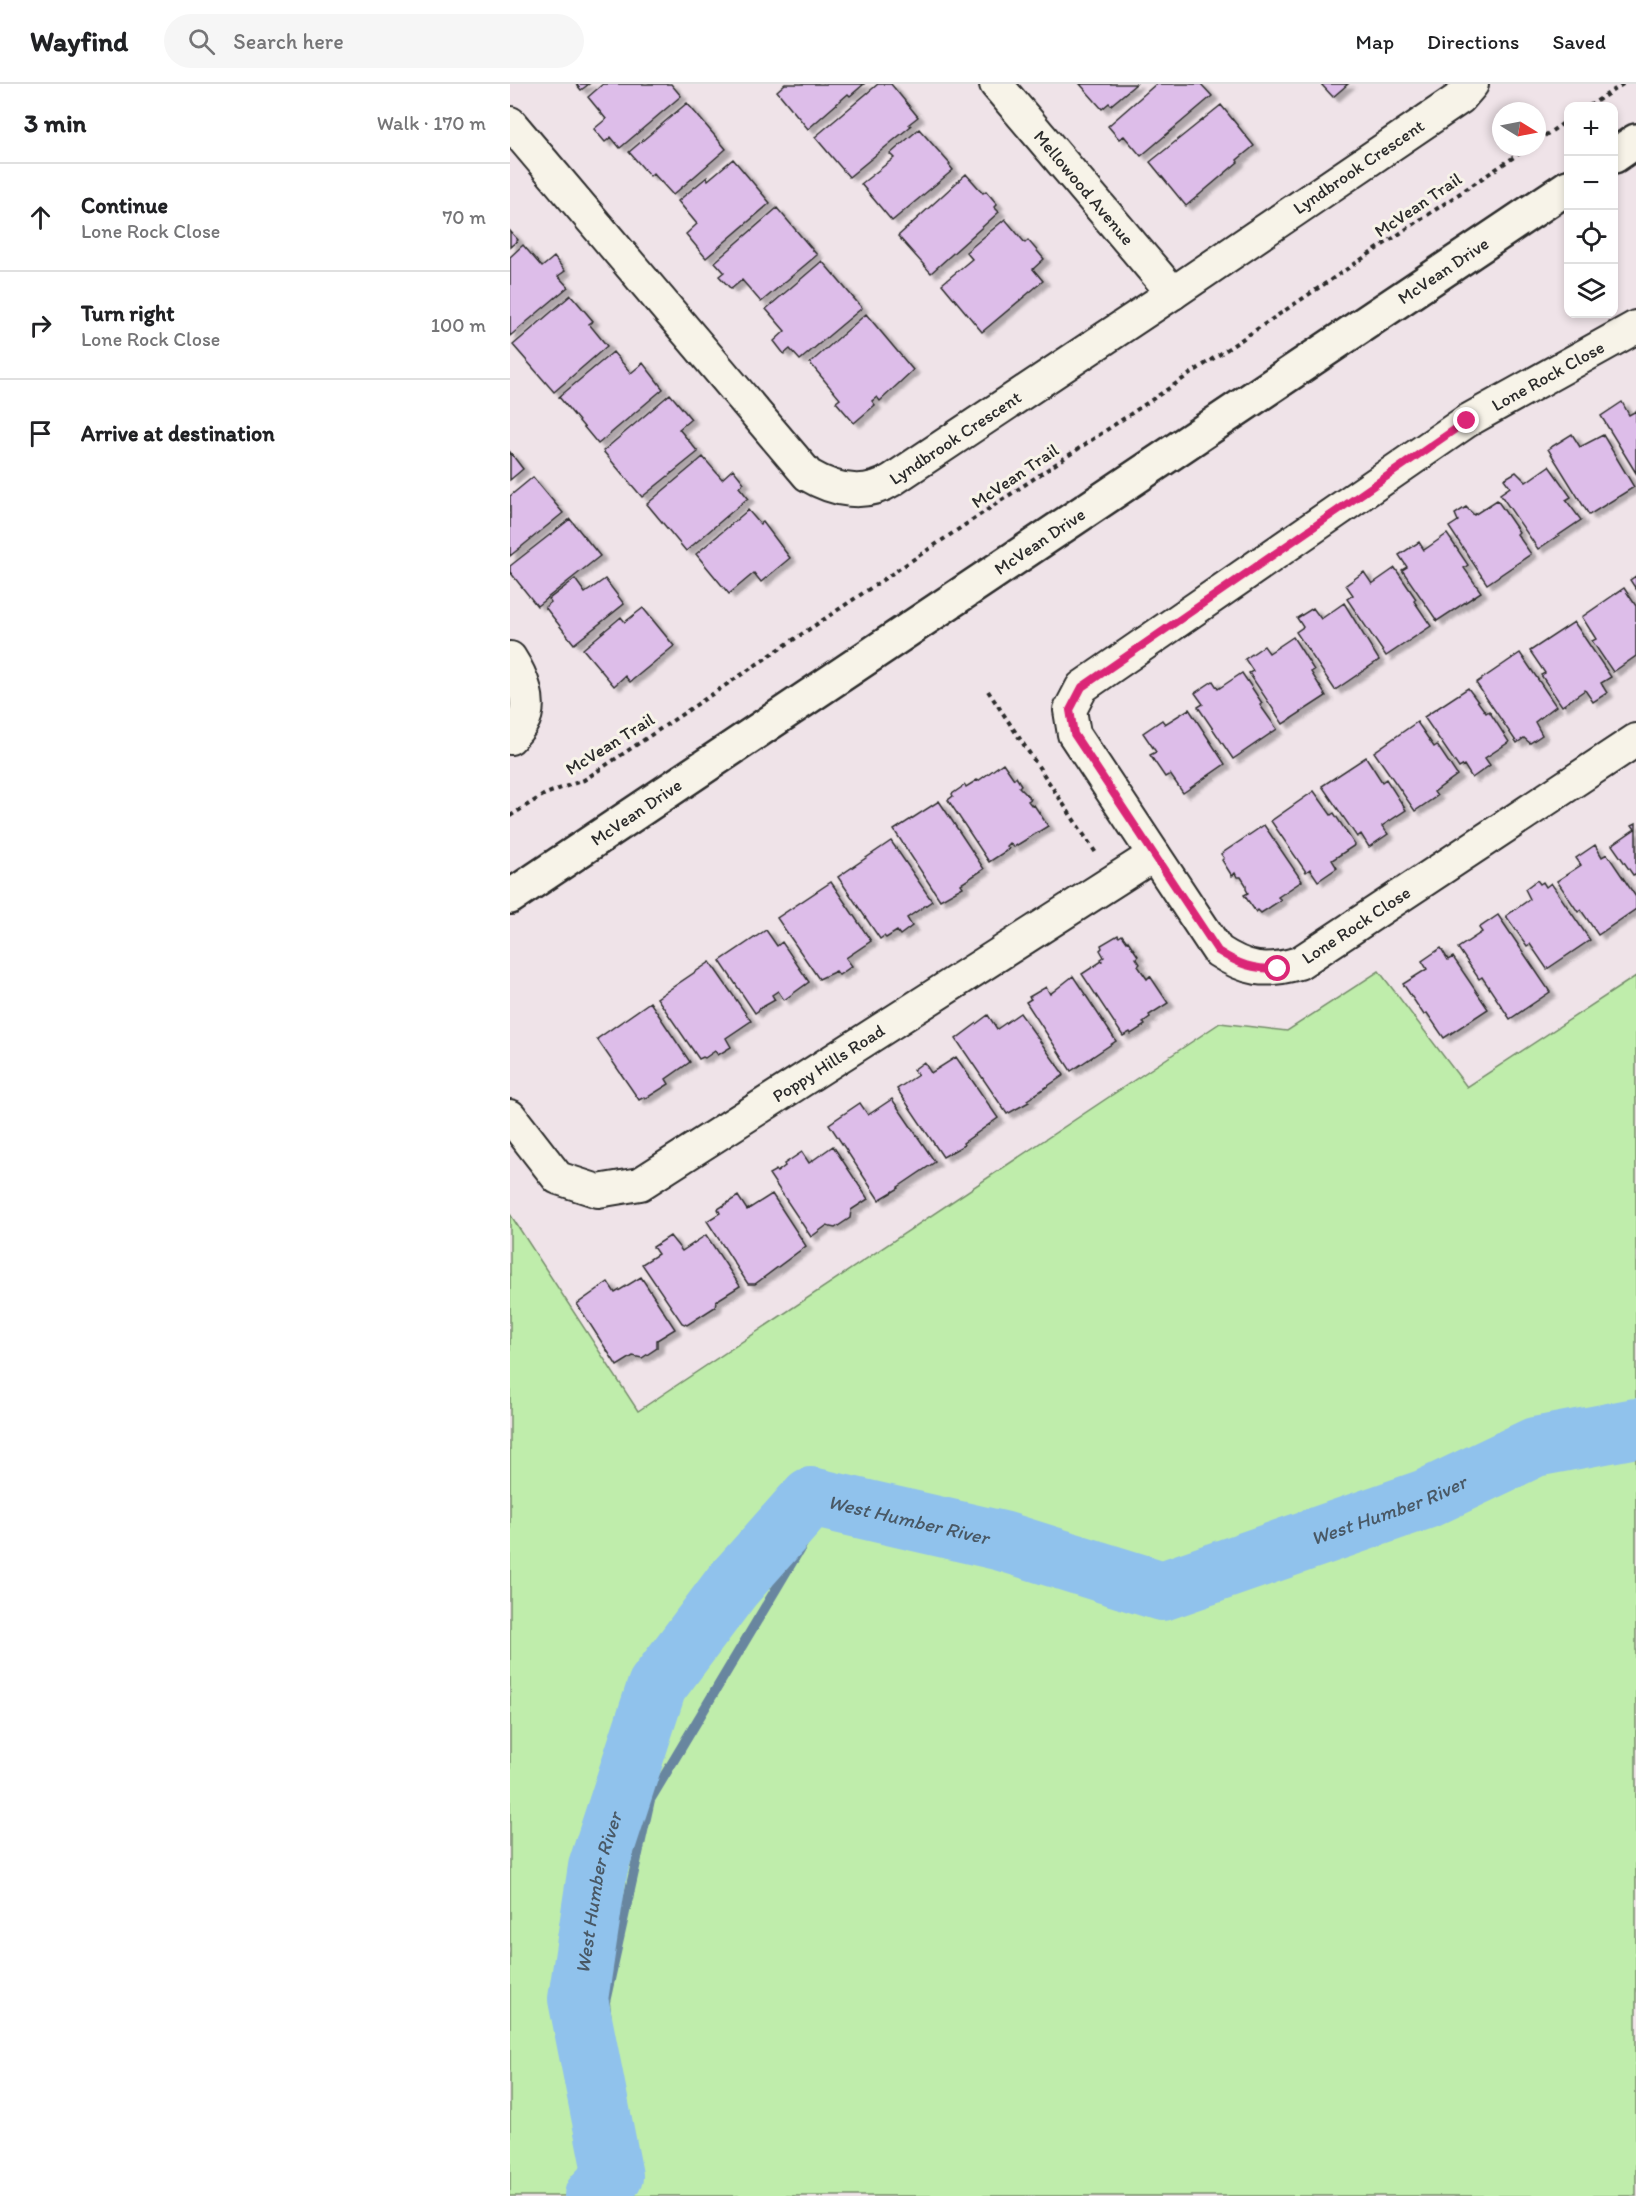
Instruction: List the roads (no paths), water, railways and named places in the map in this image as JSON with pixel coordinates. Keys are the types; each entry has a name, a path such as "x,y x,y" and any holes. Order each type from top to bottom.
{"main road":[{"path":"1618,153 1636,141"},
{"name":"McVean Drive","path":"510,897 1564,190"}],"street":[{"name":"Mellowood Avenue","path":"996,84 1173,293"},
{"name":"Lyndbrook Crescent","path":"510,123 808,475 822,483 836,487 864,491 879,488 1173,293 1460,98 1472,84"},
{"name":"Lone Rock Close","path":"1636,327 1467,421 1082,687 1070,710 1074,734 1218,951 1236,963 1257,969 1278,969 1299,963 1636,740"},
{"path":"510,658 522,682 527,708 523,722 510,738"},
{"name":"Poppy Hills Road","path":"510,1116 558,1178 598,1191 640,1184 1154,855"}],"waterway":[{"path":"597,2196 620,2138 605,2002 650,1800 816,1522 866,1507 948,1516 1073,1565 1200,1583 1305,1565 1441,1501 1559,1418 1636,1411"},
{"name":"West Humber River","path":"594,2196 613,2176 578,1999 598,1867 657,1686 732,1586 811,1497 1002,1541 1162,1591 1426,1499 1535,1447 1636,1428"}]}
